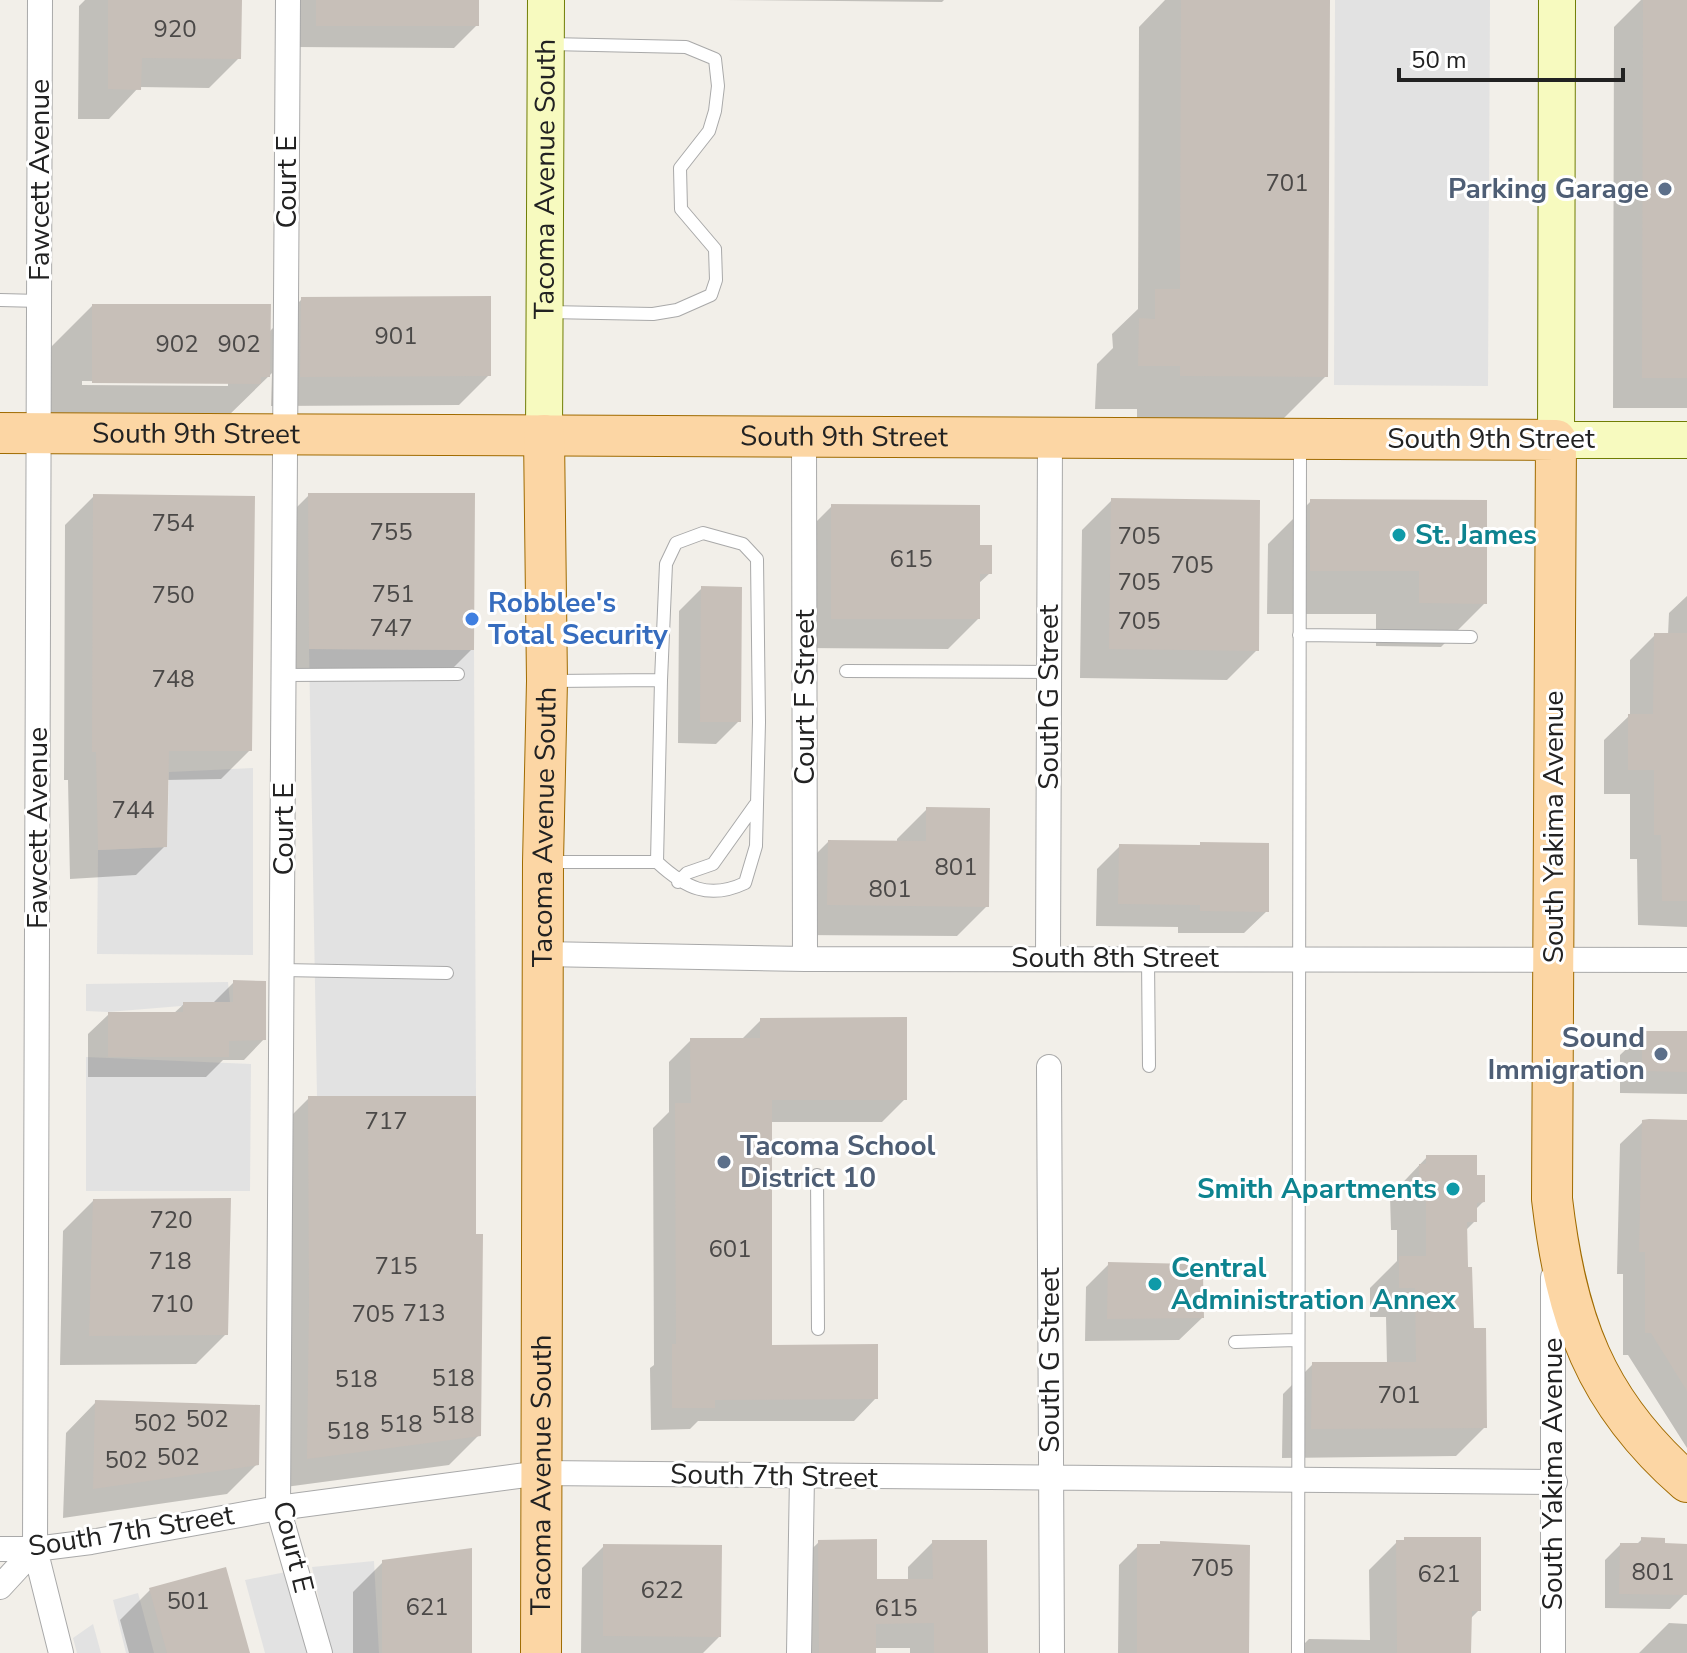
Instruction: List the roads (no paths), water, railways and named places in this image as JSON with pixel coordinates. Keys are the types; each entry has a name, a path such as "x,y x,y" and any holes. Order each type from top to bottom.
{"main road":[{"name":"Tacoma Avenue South","path":"541,1653 543,862 547,681 544,435 546,0"},
{"name":"South Yakima Avenue","path":"1552,1199 1557,0"},
{"name":"South 9th Street","path":"0,433 1687,440"},
{"path":"1552,1199 1563,1274 1584,1345 1621,1412 1642,1439 1687,1482"}],"street":[{"name":"Fawcett Avenue","path":"40,0 35,1549 61,1653"},
{"name":"Court E","path":"288,0 278,1508 320,1653"},
{"name":"Court F Street","path":"804,436 805,959"},
{"name":"South G Street","path":"1048,958 1050,437"},
{"name":"South 8th Street","path":"543,954 805,959 1687,960"},
{"name":"South G Street","path":"1049,1067 1052,1653"},
{"name":"South Yakima Avenue","path":"1552,1199 1553,1653"},
{"name":"South 7th Street","path":"0,1549 35,1549 91,1542 278,1508 541,1473 1555,1482"},
{"path":"799,1653 802,1476"},
{"path":"0,1587 35,1549"}],"lane":[{"path":"544,312 653,314 677,310 711,295 716,280 715,249 681,209 680,168 709,131 718,86 715,59 686,47 545,44"},
{"path":"0,300 40,301"},
{"path":"1298,1653 1300,438"},
{"path":"543,862 657,862 678,882 701,890 727,891 745,883 756,846 759,722 757,559 743,544 703,533 676,543 666,564 657,862"},
{"path":"1299,635 1471,637"},
{"path":"846,671 1049,672"},
{"path":"285,675 458,674"},
{"path":"547,681 661,680"},
{"path":"678,882 687,873 713,864 757,803"},
{"path":"1148,958 1149,1066"},
{"path":"282,970 447,973"},
{"path":"817,1175 818,1329"},
{"path":"1235,1342 1297,1340"}],"place":[{"name":"Parking Garage","path":"1665,189"},
{"name":"St. James","path":"1399,535"},
{"name":"Robblee's Total Security","path":"472,619"},
{"name":"Sound Immigration","path":"1661,1054"},
{"name":"Tacoma School District 10","path":"724,1162"},
{"name":"Smith Apartments","path":"1453,1189"},
{"name":"Central Administration Annex","path":"1155,1284"}]}
